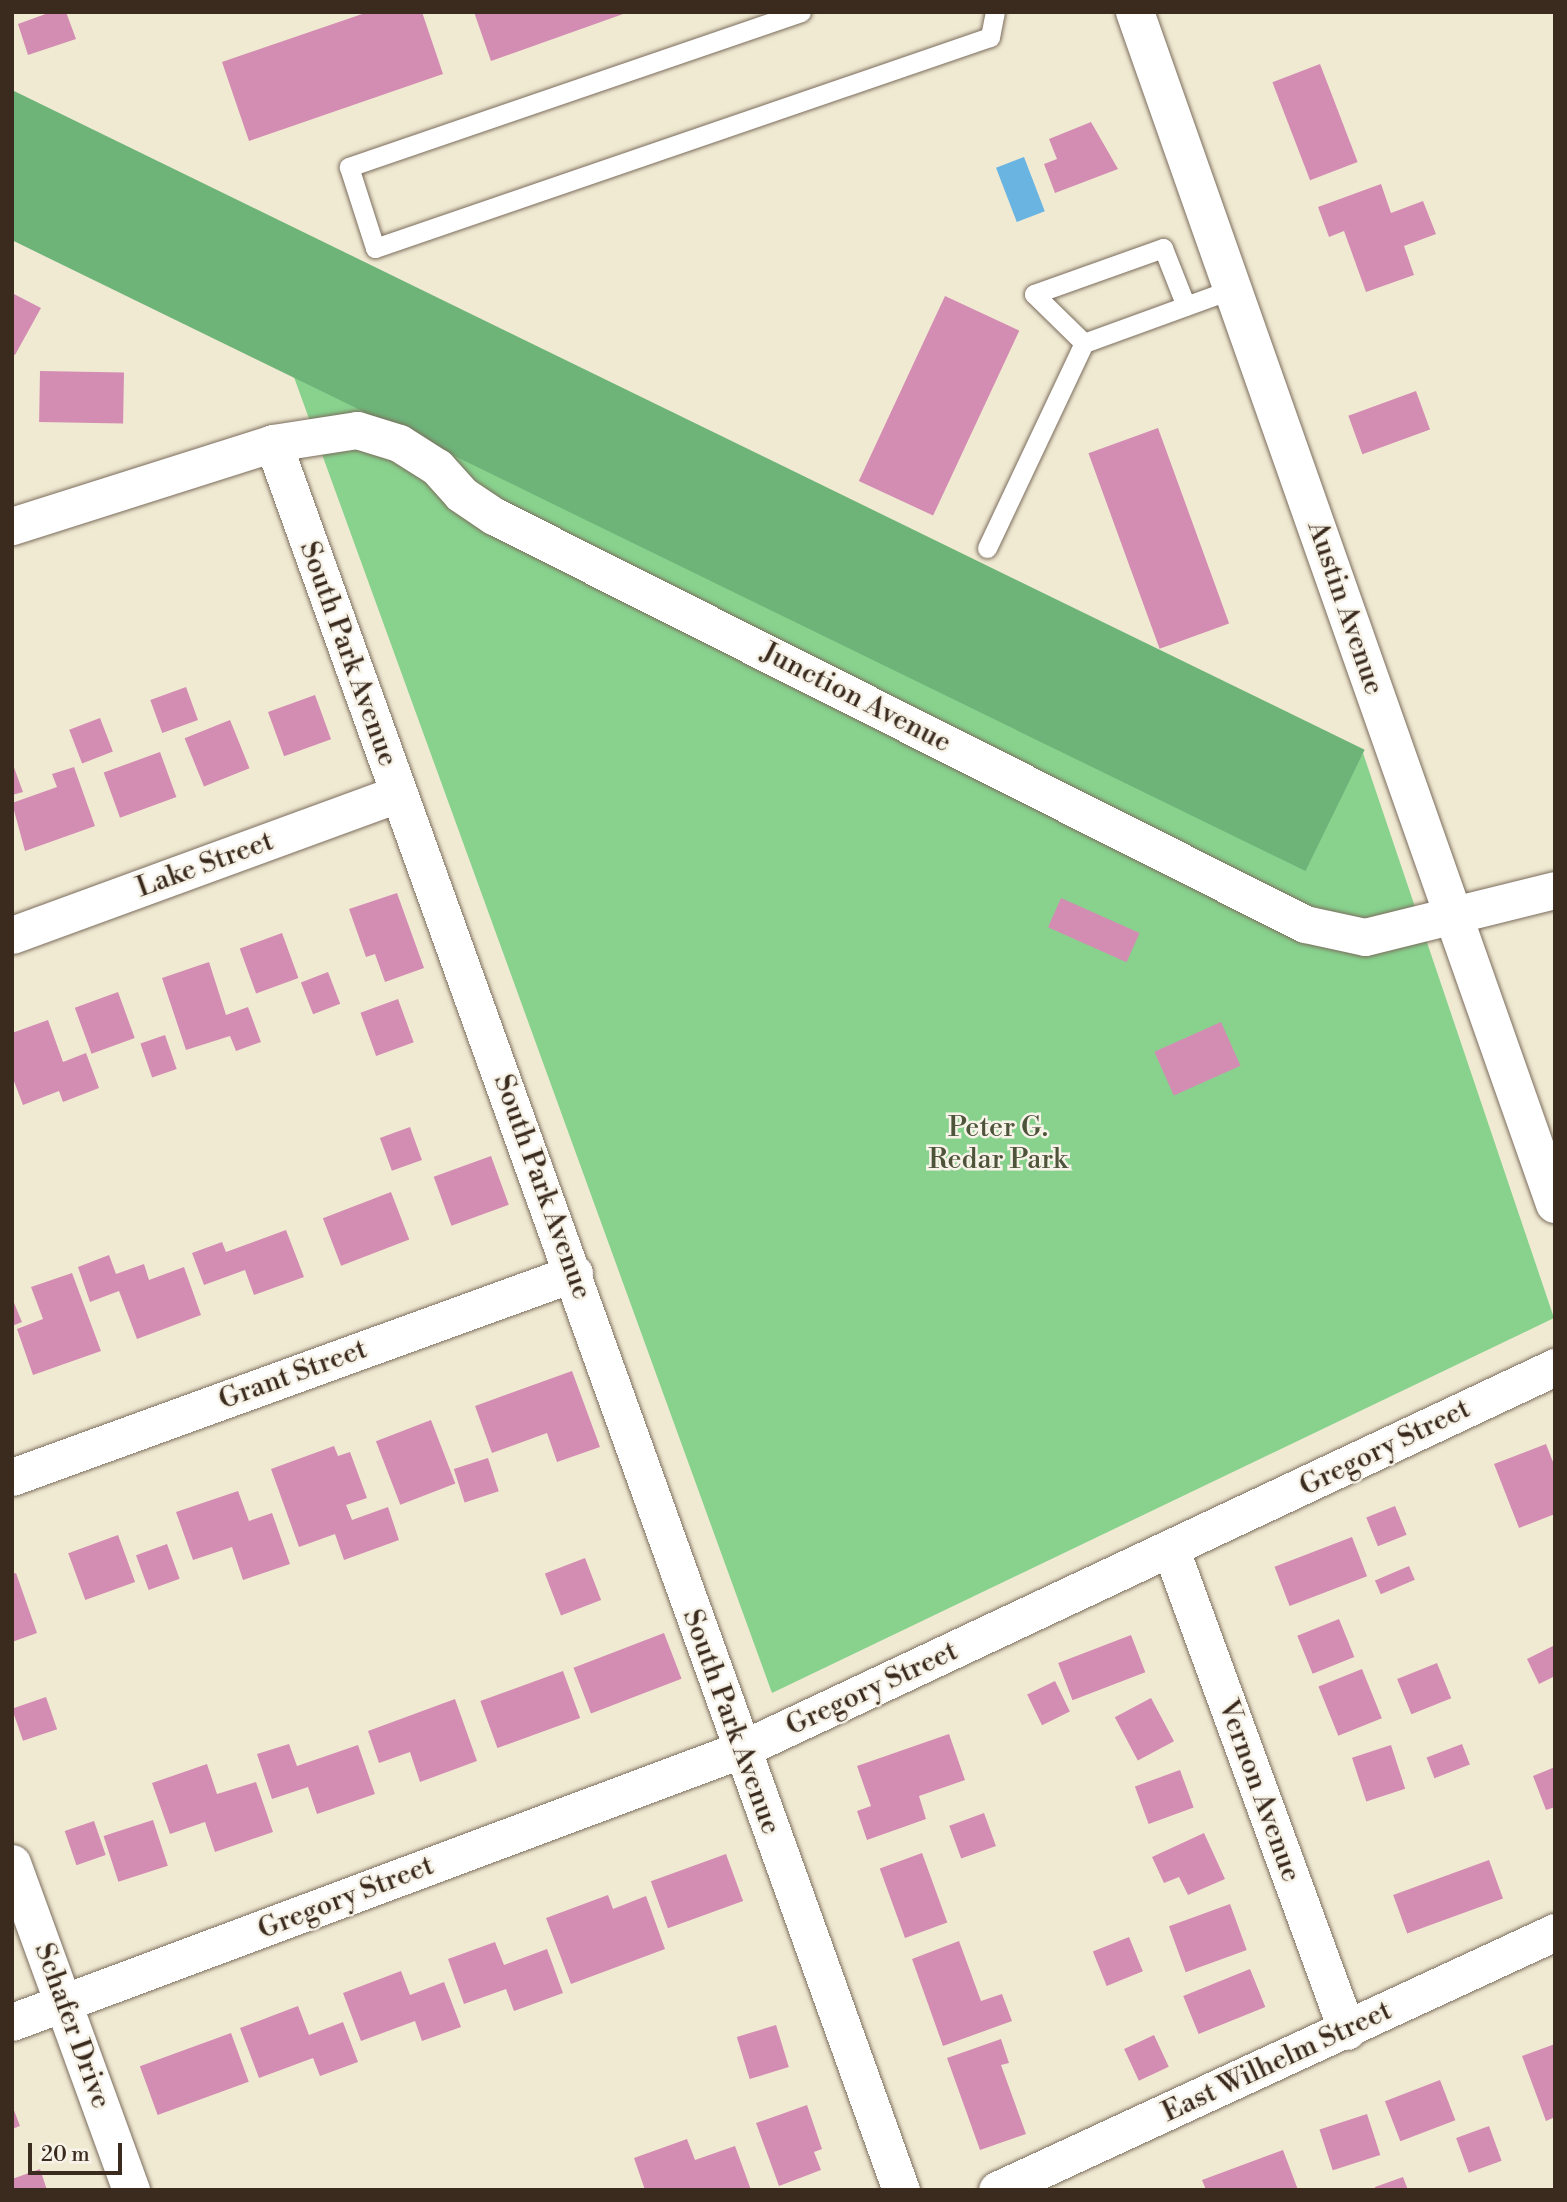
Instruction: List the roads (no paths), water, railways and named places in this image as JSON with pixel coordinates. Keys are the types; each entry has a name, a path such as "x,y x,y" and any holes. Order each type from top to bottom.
{"street":[{"name":"Austin Avenue","path":"1135,12 1555,1204"},
{"name":"Junction Avenue","path":"273,443 357,430 399,443 494,516 1305,924 1365,937 1555,890"},
{"path":"12,526 273,443"},
{"name":"South Park Avenue","path":"273,443 398,794 574,1273 740,1750 901,2190"},
{"name":"Lake Street","path":"12,935 398,794"},
{"name":"Grant Street","path":"12,1477 574,1273"},
{"name":"Gregory Street","path":"12,2022 740,1750 1171,1550 1555,1367"},
{"name":"Vernon Avenue","path":"1171,1550 1346,2031"},
{"name":"Schafer Drive","path":"12,1863 131,2190"},
{"name":"East Wilhelm Street","path":"997,2190 1346,2031 1555,1932"}],"lane":[{"path":"801,12 348,167 376,248 990,37 995,12"},
{"path":"1084,343 1034,294 1163,248 1186,306"},
{"path":"987,548 1084,343 1232,289"}],"water":[{"path":"1024,157 1045,211 1017,222 996,168"}],"park label":[{"name":"Peter G. Redar Park","path":"998,1144"}]}
